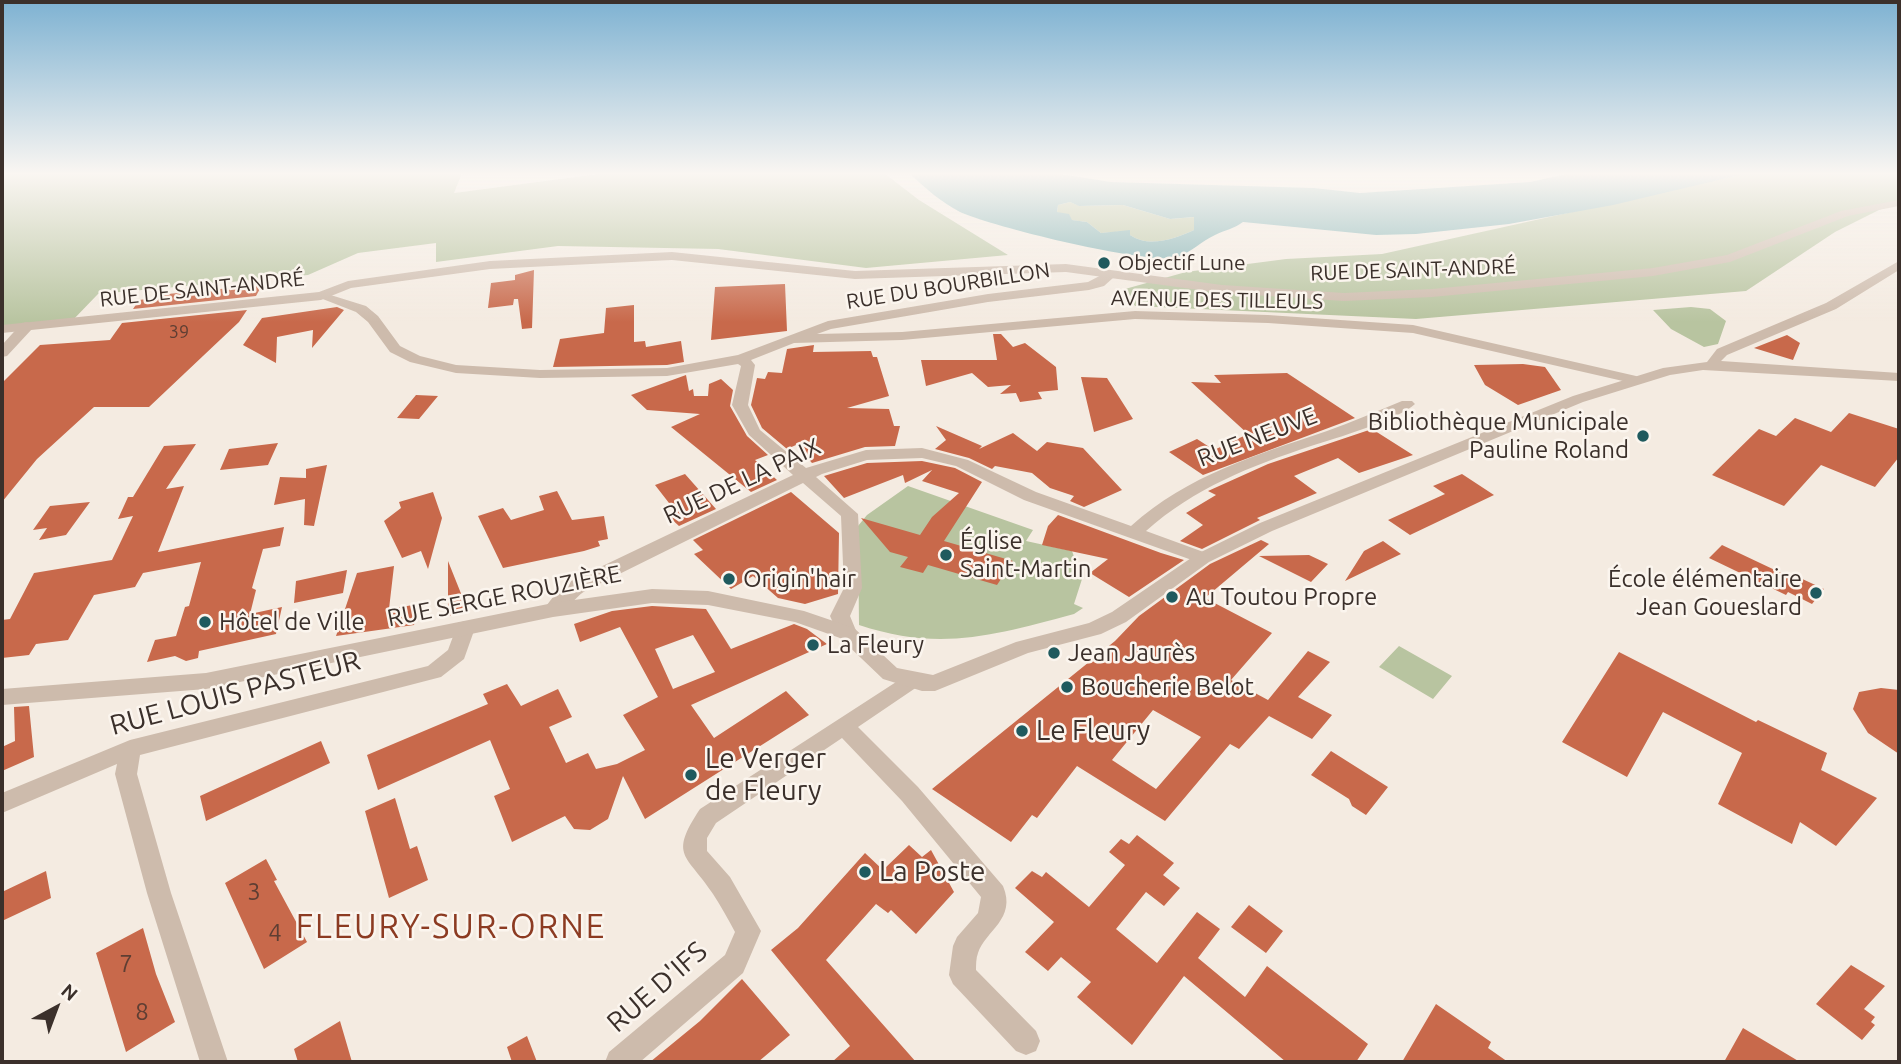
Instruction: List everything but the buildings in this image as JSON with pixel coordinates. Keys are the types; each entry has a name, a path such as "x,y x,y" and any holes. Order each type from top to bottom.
{"street":[{"name":"RUE DE SAINT-ANDRÉ","path":"2,329 321,296 348,285 490,265 672,256 855,275 1066,268 1222,289 1344,297 1473,289 1653,272 1730,258 1820,223"},
{"path":"1715,366 1714,360 1722,352 1832,306 1899,265"},
{"name":"RUE DU BOURBILLON","path":"321,296 361,309 404,355 456,369 540,374 667,372 741,359 828,325 988,298 1088,286 1100,283 1109,275"},
{"name":"AVENUE DES TILLEULS","path":"792,339 902,336 1135,315 1268,319 1413,329 1636,380"},
{"path":"2,353 27,326"},
{"path":"741,359 748,365 740,405 754,432 849,514 853,588 840,616 847,634 890,674 910,681 934,683 1023,648 1094,629 1119,617 1203,558 1266,527 1578,399 1636,380 1685,367 1715,366 1899,377"},
{"name":"RUE NEUVE","path":"1134,533 1153,513 1217,473 1407,404"},
{"name":"RUE DE LA PAIX","path":"553,610 567,593 578,586 805,475 866,455 922,453 962,463 1030,496 1203,558"},
{"name":"RUE SERGE ROUZIÈRE","path":"2,697 206,681 553,610 653,596 708,598 784,612 847,634"},
{"name":"RUE LOUIS PASTEUR","path":"2,803 130,749 434,672 457,654 465,628"},
{"path":"910,681 843,725 910,794 994,894 990,918 966,946 962,975 1026,1041"},
{"name":"RUE D'IFS","path":"619,1062 734,964 748,931 721,885 695,854 695,835 708,816 843,725"},
{"path":"130,749 126,774 159,893 214,1062"}],"green space":[{"path":"2,223 956,223 1008,255 866,268 718,249 558,246 436,262 436,243 358,253 308,275 98,294 71,322 2,328"},
{"path":"1088,223 1195,223 1194,230 1153,242 1137,239 1130,235 1130,231 1101,233"},
{"path":"1524,223 1854,223 1835,232 1746,291 1416,319 1135,306 1125,289 1186,272 1286,259 1382,254"},
{"path":"1691,307 1710,309 1726,321 1718,344 1704,347 1671,329 1653,310"},
{"path":"908,486 1033,530 1026,541 1072,551 1082,579 1074,604 1083,608 1074,614 1045,622 967,638 916,638 859,625 858,526 867,515"},
{"path":"1399,646 1452,676 1433,699 1379,667"}],"water":[{"path":"993,223 1088,223 1101,233 1130,230 1130,235 1137,239 1153,242 1194,230 1194,223 1242,223 1210,237 1183,255 1162,258 1136,256 1035,235"},
{"path":"1250,223 1516,223 1416,234 1376,235"}],"place":[{"name":"Objectif Lune","path":"1104,263"},
{"name":"Bibliothèque Municipale Pauline Roland","path":"1643,436"},
{"name":"Église Saint-Martin","path":"946,555"},
{"name":"Origin'hair","path":"729,579"},
{"name":"École élémentaire Jean Goueslard","path":"1816,593"},
{"name":"Au Toutou Propre","path":"1172,597"},
{"name":"Hôtel de Ville","path":"205,622"},
{"name":"La Fleury","path":"813,645"},
{"name":"Jean Jaurès","path":"1054,653"},
{"name":"Boucherie Belot","path":"1067,687"},
{"name":"Le Fleury","path":"1022,731"},
{"name":"Le Verger de Fleury","path":"691,775"},
{"name":"La Poste","path":"865,872"}],"district":[{"name":"FLEURY-SUR-ORNE","path":"451,927"}]}
